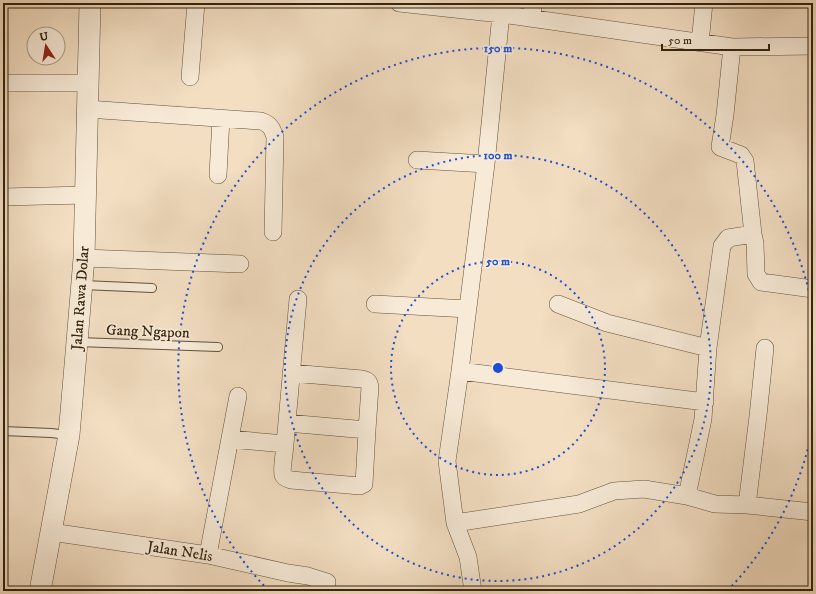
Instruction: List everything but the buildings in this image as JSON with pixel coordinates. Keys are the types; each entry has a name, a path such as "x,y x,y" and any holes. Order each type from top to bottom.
{"street":[{"name":"Jalan Rawa Dolar","path":"40,591 69,435 82,285 86,194 90,3"},
{"path":"190,77 196,3"},
{"path":"399,3 501,14 532,11 700,43 732,46 813,46"},
{"path":"700,43 704,3"},
{"path":"474,591 468,557 455,523 447,461 486,164 501,14"},
{"path":"732,46 726,115 720,147 741,155 745,161 755,243 756,274 761,282 813,289"},
{"path":"3,83 88,83"},
{"path":"87,109 261,121 268,123 275,137 273,232"},
{"path":"218,175 221,118"},
{"path":"417,160 486,164"},
{"path":"3,197 86,194"},
{"path":"687,496 703,419 708,348 722,246 728,238 753,234"},
{"path":"84,258 240,264"},
{"path":"291,373 362,378 369,382 370,387 364,484 360,486 292,480 283,475 282,470 287,423 291,373 298,299"},
{"path":"375,304 468,309"},
{"path":"558,304 606,323 708,348"},
{"path":"747,506 765,348"},
{"path":"460,371 705,402"},
{"path":"208,555 238,396"},
{"path":"287,423 367,430"},
{"path":"230,439 285,444"},
{"path":"455,523 579,504 614,491 644,489 687,496 715,504 813,512"},
{"name":"Jalan Nelis","path":"51,532 208,555 308,576 327,582 325,591"}],"lane":[{"path":"82,285 152,288"},
{"name":"Gang Ngapon","path":"77,342 218,347"},
{"path":"3,431 51,432 69,435"}]}
